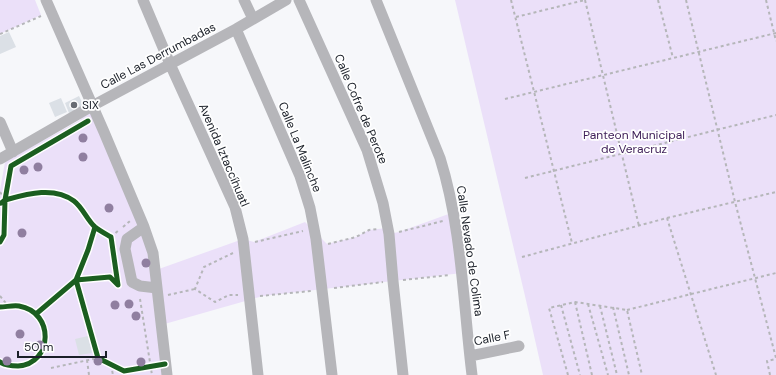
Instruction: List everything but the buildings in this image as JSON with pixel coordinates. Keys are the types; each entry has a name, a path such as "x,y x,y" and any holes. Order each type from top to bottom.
{"street":[{"path":"46,0 104,132 144,227 153,253 166,370"},
{"name":"Avenida Iztaccíhuatl","path":"143,0 170,64 235,207 243,239 258,375"},
{"path":"244,0 253,19"},
{"name":"Calle Las Derrumbadas","path":"0,159 92,106 236,29 286,0"},
{"name":"Calle Cofre de Perote","path":"299,0 366,150 383,203 404,375"},
{"name":"Calle Nevado de Colima","path":"376,0 440,158 447,180 455,219 472,375"},
{"name":"Calle La Malinche","path":"236,29 300,176 310,208 316,239 332,375"},
{"path":"0,122 13,152"},
{"path":"144,227 127,239 125,249 132,282 158,293"},
{"name":"Calle F","path":"470,356 519,346"}],"path":[{"path":"511,0 572,243"},
{"path":"516,17 585,0 639,226"},
{"path":"658,0 673,58"},
{"path":"686,0 735,202 776,359 766,361 770,375"},
{"path":"766,0 776,41"},
{"path":"0,34 51,11"},
{"path":"505,99 775,33"},
{"path":"525,178 776,115"},
{"path":"0,242 4,235 5,200 11,166 16,163"},
{"path":"0,192 5,200"},
{"path":"0,203 26,194 46,192 61,194 74,201 95,227 111,237 118,285 110,277 76,280"},
{"path":"522,257 667,218 776,192"},
{"path":"667,218 716,375"},
{"path":"327,244 356,236 369,230 387,228 399,232 455,219"},
{"path":"36,314 76,280 95,227"},
{"path":"194,289 204,267 254,242 313,229"},
{"path":"568,375 549,308 575,302 627,310 776,273"},
{"path":"263,296 462,274"},
{"path":"76,280 98,358"},
{"path":"158,293 194,289 215,302 229,295 243,295"},
{"path":"1,296 9,307"},
{"path":"0,300 1,296"},
{"path":"140,299 152,375"},
{"path":"575,302 592,375"},
{"path":"588,304 608,375"},
{"path":"561,305 580,375"},
{"path":"0,307 19,306 36,314 42,321 45,330 45,340 43,349 38,356 30,362 21,366 12,366 0,362"},
{"path":"600,306 617,375"},
{"path":"0,310 9,307"},
{"path":"613,307 629,375"},
{"path":"627,310 642,375"},
{"path":"51,368 98,358 124,371 151,367 166,370"},
{"path":"87,360 89,375"},
{"path":"111,365 113,375"}],"green space":[{"path":"0,0 35,0 41,15 0,34"},
{"name":"Panteon Municipal de Veracruz","path":"455,0 776,0 776,375 543,375"},
{"path":"92,106 156,270 243,239 254,242 305,222 327,244 356,237 369,230 387,228 389,234 399,232 454,212 462,273 263,296 161,325 162,375 0,375 0,190 5,162 80,120"}],"cycle path":[{"path":"1,203 5,200 11,166 88,121"},
{"path":"0,242 4,235 5,200 40,193 66,196 77,204 95,227 111,237 118,285 110,277 76,280 95,227"},
{"path":"36,314 76,280 98,358 124,371 165,364"},
{"path":"0,307 19,306 31,310 39,318 44,327 45,338 43,348 38,357 30,363 13,366 0,362"}],"place":[{"name":"SIX","path":"74,105"}]}
